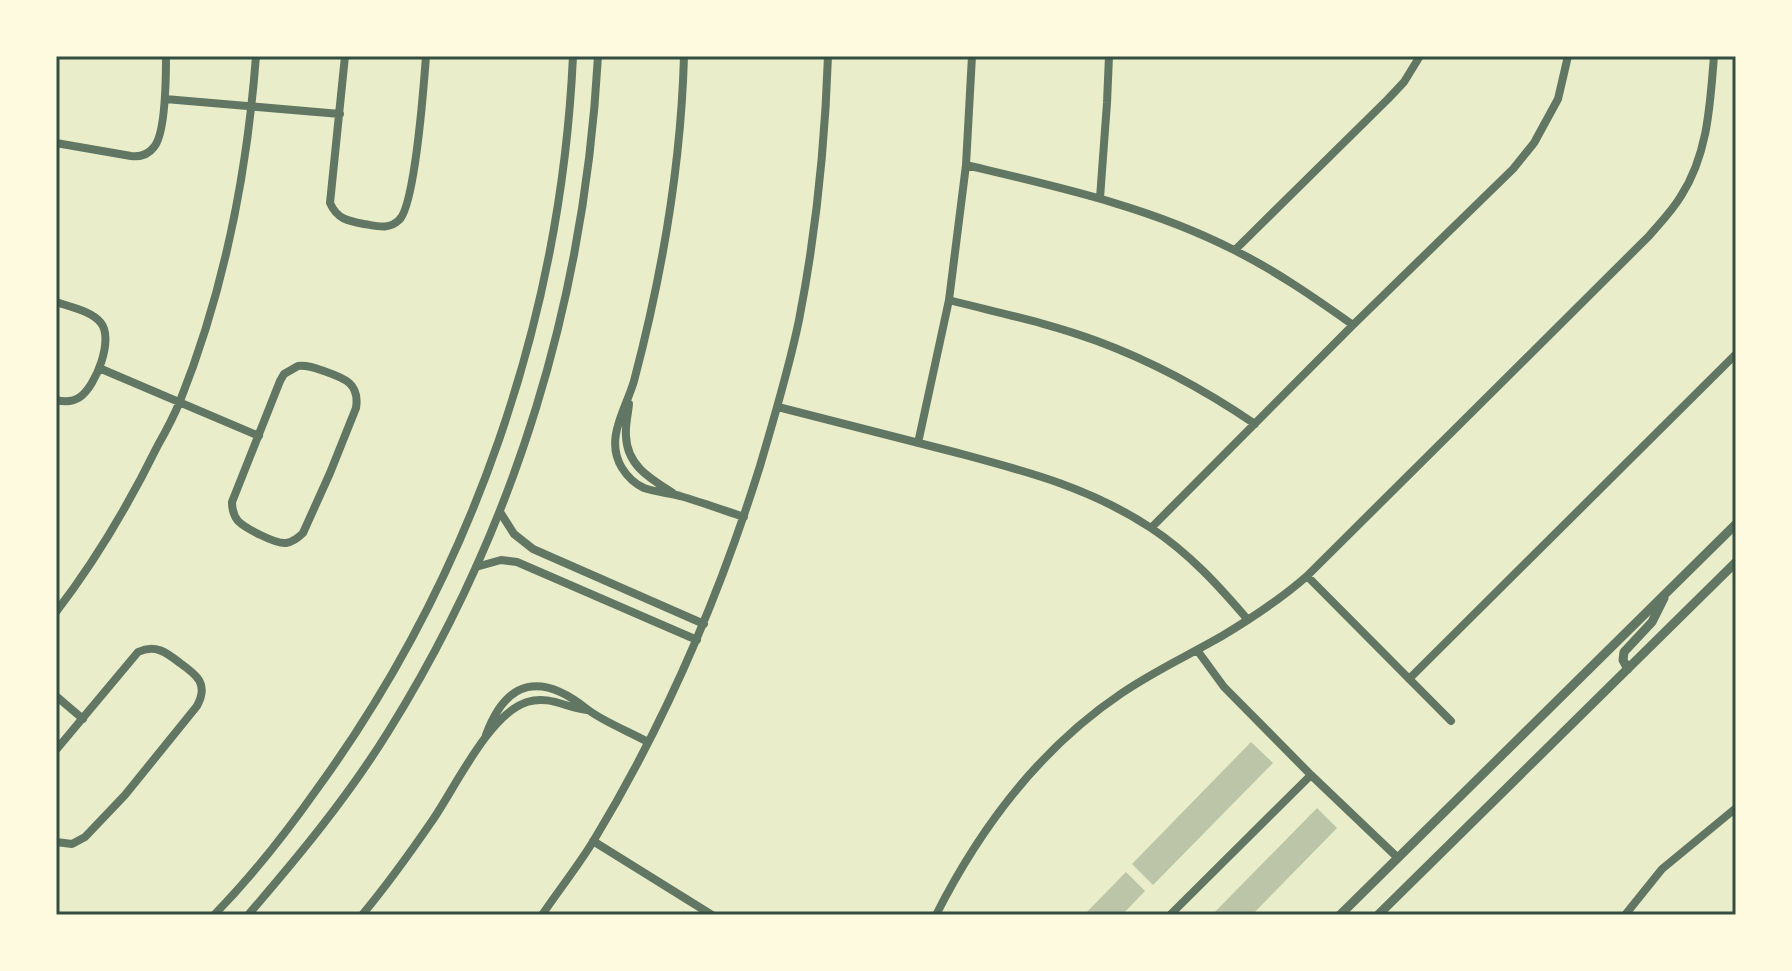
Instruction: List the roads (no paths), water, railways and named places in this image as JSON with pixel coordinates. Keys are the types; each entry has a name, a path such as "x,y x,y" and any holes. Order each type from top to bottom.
{"street":[{"path":"56,143 131,156 144,155 155,147 165,99 166,56"},
{"path":"56,612 80,581 134,494 180,403 213,306 237,207 256,56"},
{"path":"345,56 330,203 340,218 383,227 398,222 407,209 417,150 426,56"},
{"path":"214,915 261,863 300,812 383,692 418,628 473,511 511,404 540,294 560,190 573,56"},
{"path":"248,915 315,835 387,734 454,616 500,512 546,375 577,242 589,164 598,56"},
{"path":"684,56 677,162 665,242 629,399 615,433 615,452 623,470 645,488 744,517"},
{"path":"542,915 593,841 648,742 704,624 744,517 778,407 799,321 815,221 826,119 828,56"},
{"path":"918,443 949,300 966,165 972,56"},
{"path":"1100,198 1109,56"},
{"path":"1235,250 1388,99 1404,82 1420,56"},
{"path":"1151,528 1513,169 1534,143 1558,99 1568,56"},
{"path":"936,915 986,829 1049,754 1084,721 1121,693 1248,620 1307,576 1649,236 1670,212 1690,181 1703,145 1714,56"},
{"path":"165,99 340,114"},
{"path":"966,165 1100,198 1157,217 1235,250 1296,285 1353,325"},
{"path":"949,300 1061,329 1129,353 1193,384 1255,424"},
{"path":"56,302 93,315 100,321 107,337 99,368 87,391 72,401 56,400"},
{"path":"1409,679 1736,354"},
{"path":"313,367 344,378 355,391 356,408 330,473 303,533 290,542 275,542 240,523 232,510 233,495 259,436 280,381 290,369 313,367"},
{"path":"99,368 259,436"},
{"path":"778,407 1031,472 1073,487 1151,528 1201,568 1248,620"},
{"path":"500,512 514,534 527,545 704,624"},
{"path":"1340,915 1736,524"},
{"path":"476,567 501,560 517,562 697,640"},
{"path":"1378,915 1736,562"},
{"path":"588,592 595,576"},
{"path":"1307,576 1451,721"},
{"path":"1628,669 1623,660 1624,652 1658,614 1665,595"},
{"path":"56,750 132,658 145,649 168,653 201,682 201,699 197,706 125,795 79,842 56,842"},
{"path":"1197,650 1224,687 1398,858"},
{"path":"362,915 433,820 484,739 499,706 510,695 525,688 550,688 575,699 587,710"},
{"path":"56,696 83,719"},
{"path":"484,739 512,709 547,699 587,710 648,742"},
{"path":"1170,915 1311,775"},
{"path":"1625,915 1662,869 1736,808"},
{"path":"593,841 712,915"}]}
